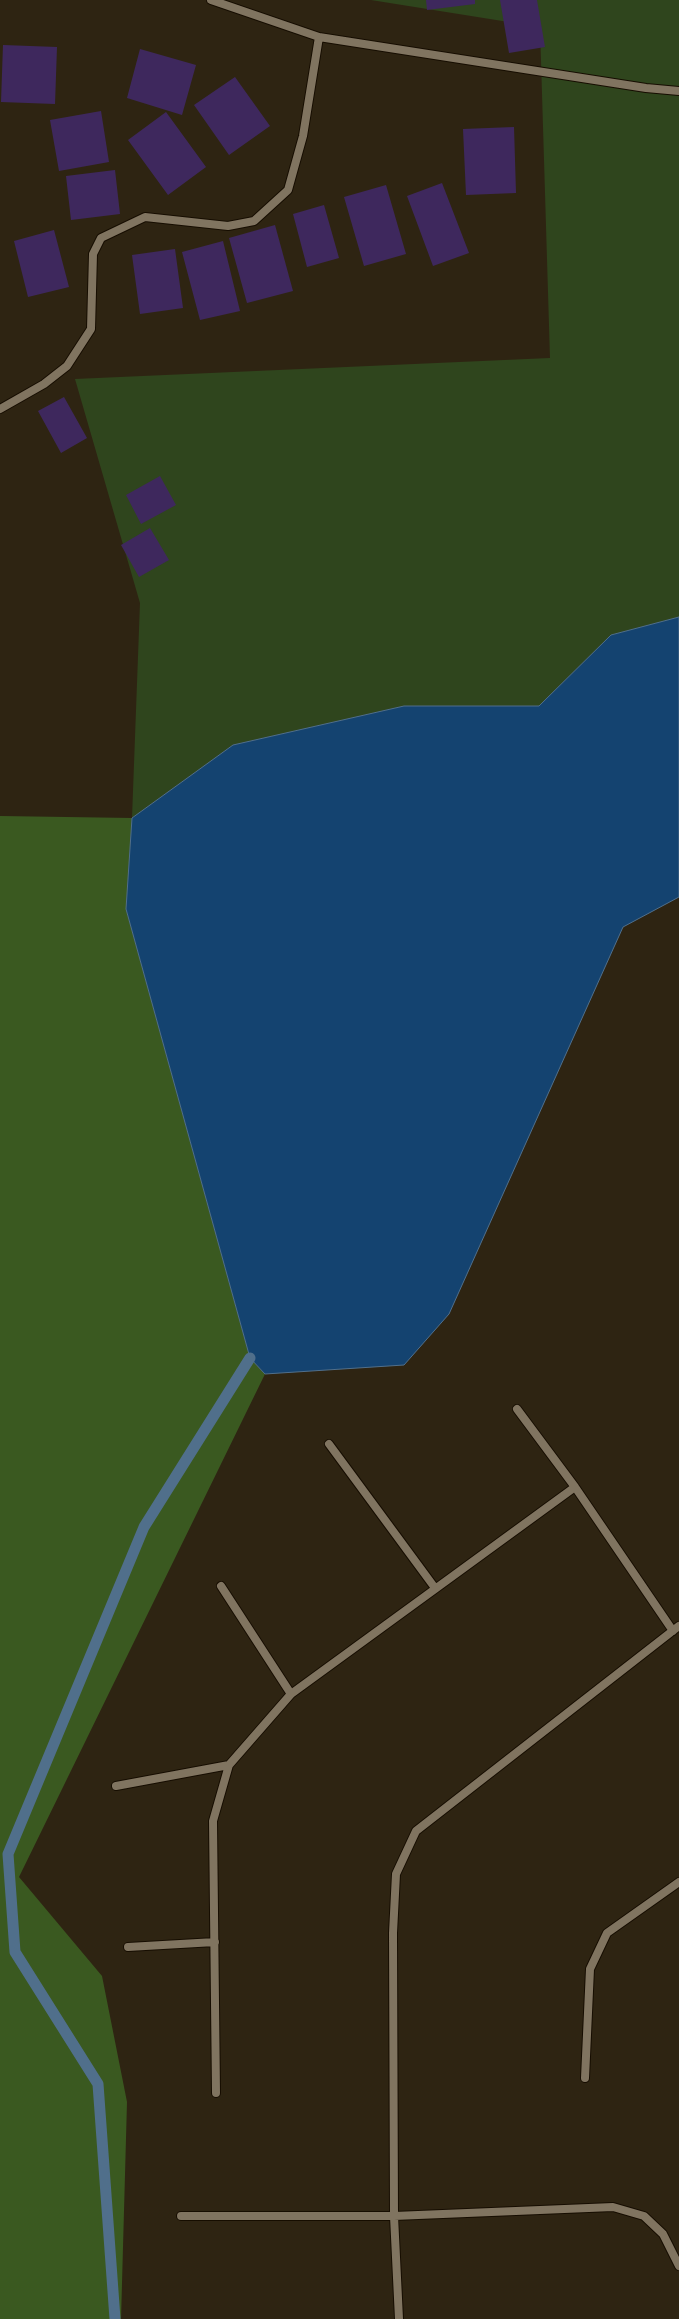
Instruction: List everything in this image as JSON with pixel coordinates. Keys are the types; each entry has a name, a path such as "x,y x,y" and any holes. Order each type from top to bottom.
{"street":[{"path":"211,0 319,37 646,88 679,91"},
{"path":"0,409 44,384 67,366 91,330 93,254 101,238 145,218 228,226 254,221 288,190 303,136 319,37"},
{"path":"399,2319 394,2216 394,1918 396,1874 416,1831 676,1629 575,1487 517,1409"},
{"path":"329,1444 435,1588"},
{"path":"216,2093 213,1820 229,1765 291,1694 575,1487"},
{"path":"221,1586 291,1694"},
{"path":"116,1786 229,1765"},
{"path":"585,2078 590,1969 607,1933 679,1883"},
{"path":"128,1947 215,1942"},
{"path":"181,2216 394,2216 613,2207 644,2216 663,2234 679,2266"}],"green space":[{"path":"371,0 679,0 679,617 611,635 539,706 404,706 233,745 132,818 140,603 75,379 550,358 540,27"},
{"path":"0,816 132,818 126,909 250,1358 265,1374 19,1877 102,1976 127,2102 121,2319 0,2319"}],"water":[{"path":"679,617 679,897 623,927 449,1314 404,1365 265,1374 250,1358 126,909 132,818 233,745 404,706 539,706 611,635"}],"building":[{"path":"426,0 475,0 475,4 427,10"},
{"path":"500,0 537,0 545,47 509,53"},
{"path":"3,45 57,47 55,104 1,102"},
{"path":"140,49 196,65 182,115 127,98"},
{"path":"235,77 270,126 229,155 194,105"},
{"path":"101,111 109,162 59,171 50,120"},
{"path":"166,112 206,167 168,195 128,140"},
{"path":"514,127 516,193 466,195 463,129"},
{"path":"115,170 120,214 71,220 66,176"},
{"path":"442,183 469,253 433,266 407,196"},
{"path":"386,185 406,254 364,266 344,197"},
{"path":"324,205 339,258 307,267 293,214"},
{"path":"275,225 293,291 247,303 229,238"},
{"path":"54,230 69,287 28,297 14,241"},
{"path":"223,241 240,311 200,320 182,252"},
{"path":"175,249 183,308 140,314 132,255"},
{"path":"64,397 87,438 61,453 38,411"},
{"path":"160,476 176,505 141,524 126,495"},
{"path":"150,528 169,560 139,577 121,545"}],"waterway":[{"path":"115,2319 98,2084 15,1952 8,1854 144,1527 250,1358"}]}
